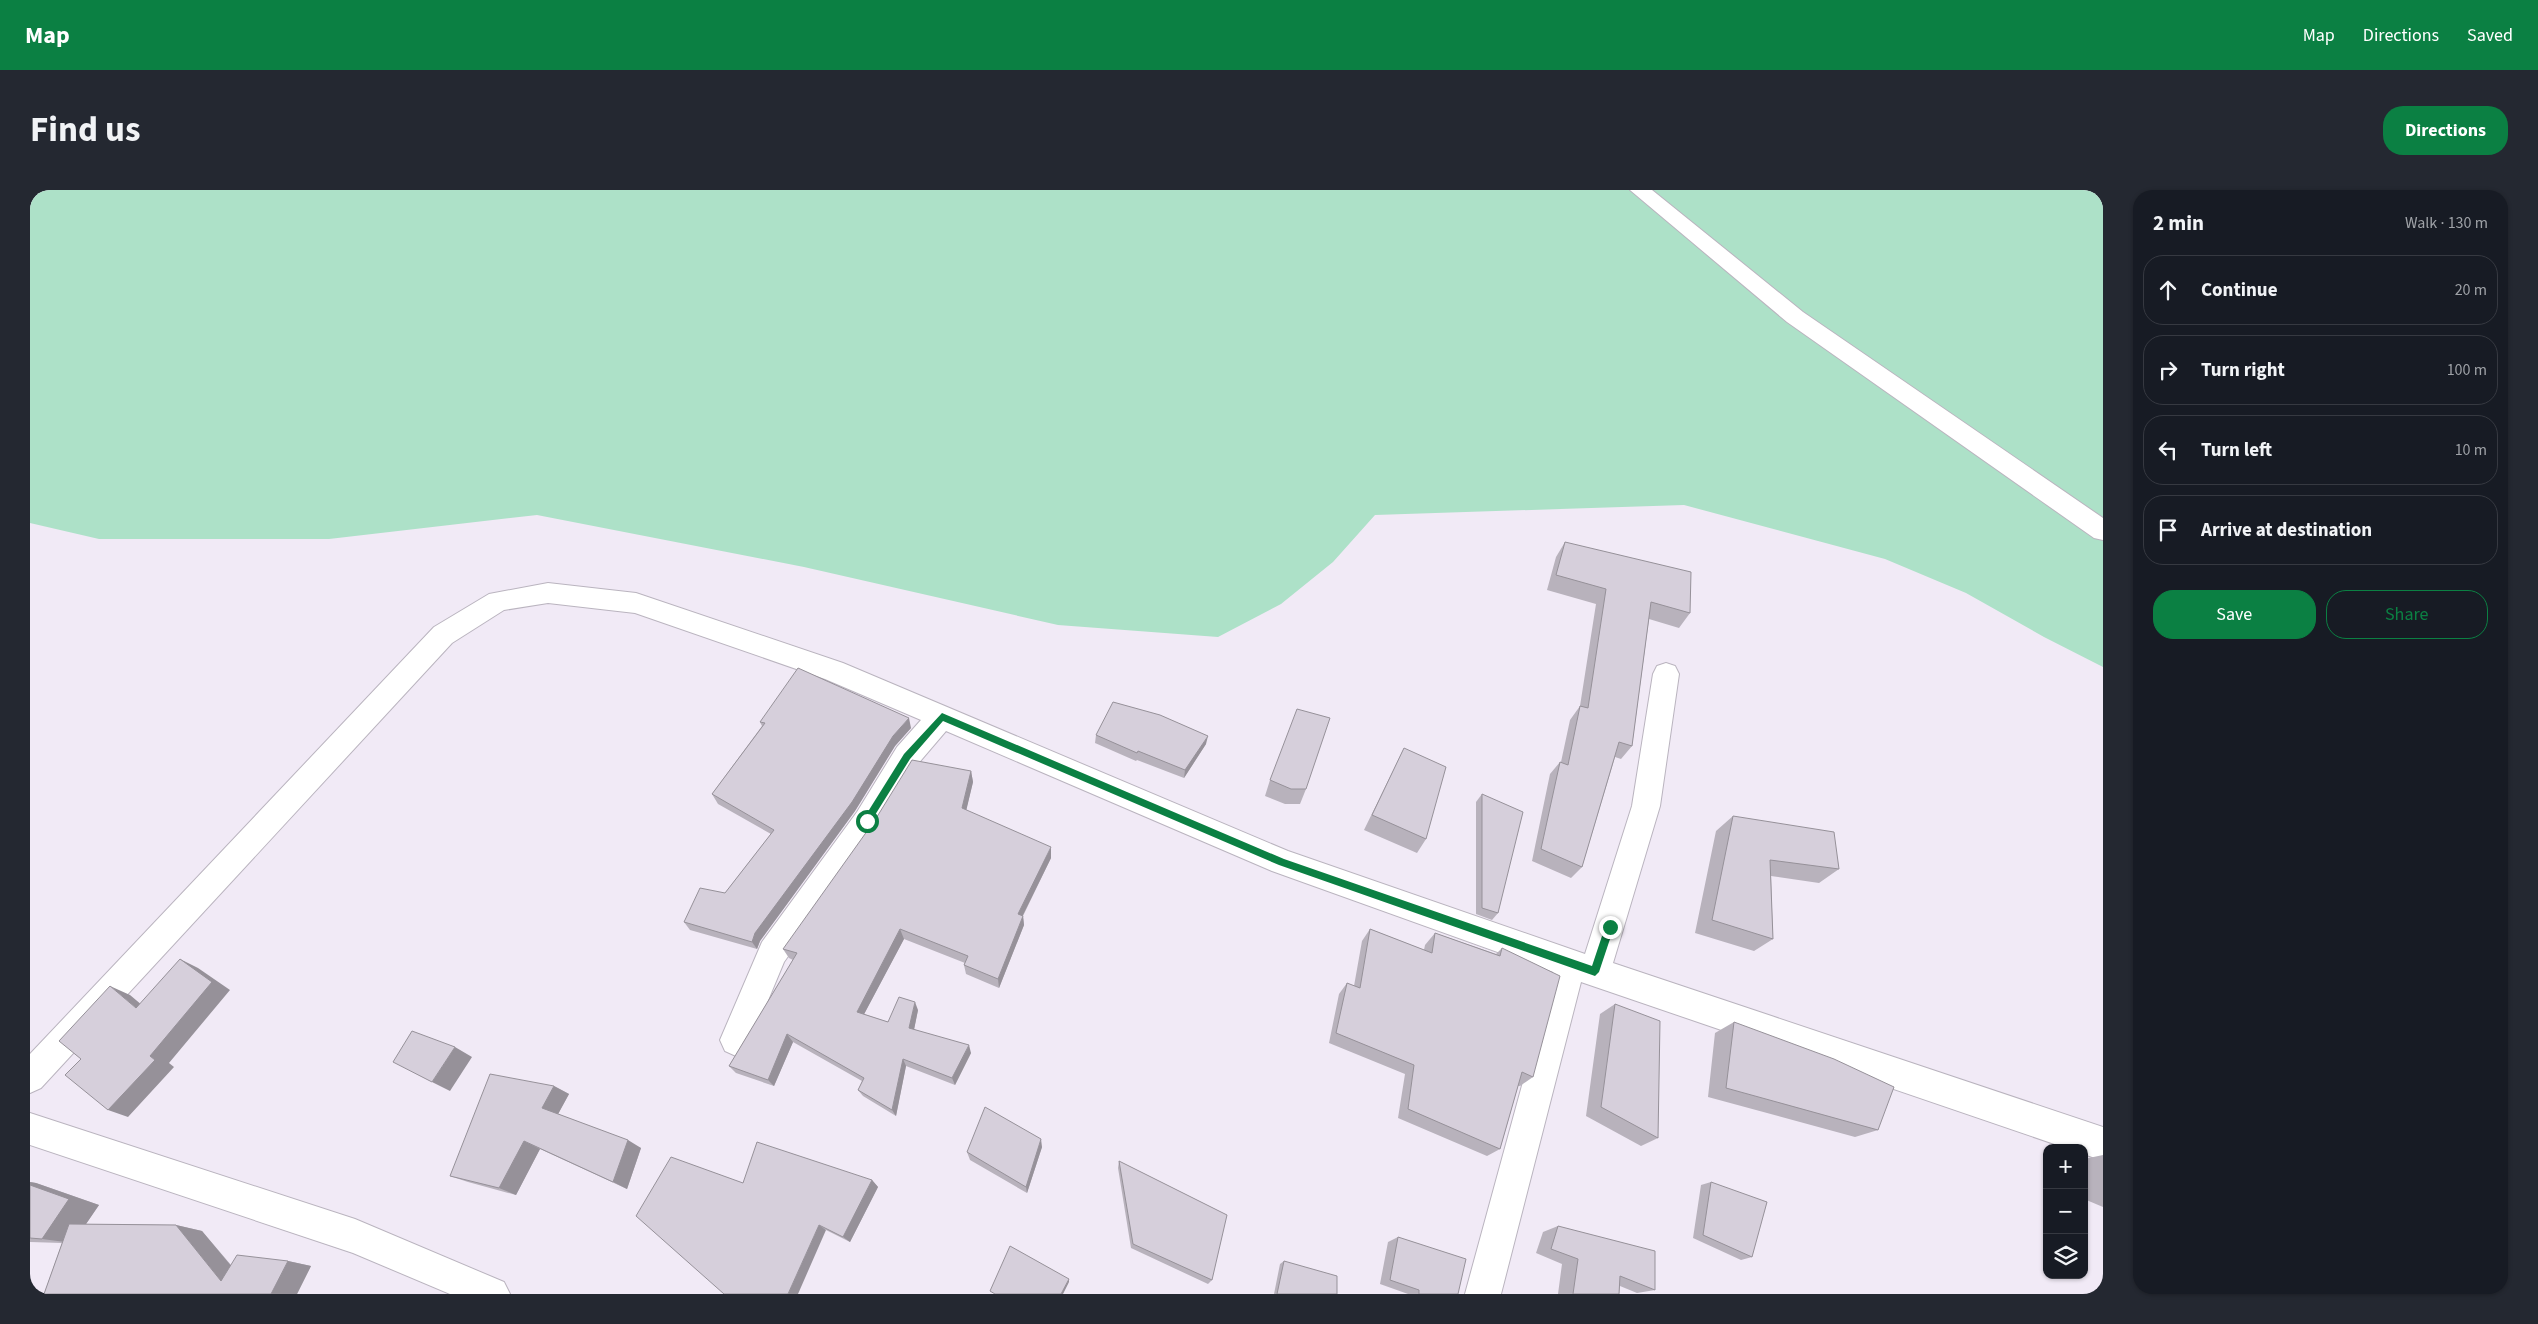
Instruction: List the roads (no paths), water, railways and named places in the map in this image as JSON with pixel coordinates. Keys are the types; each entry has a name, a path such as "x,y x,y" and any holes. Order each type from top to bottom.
{"street":[{"path":"1640,190 1795,317 2103,531"},
{"path":"30,1077 443,635 498,601 548,593 636,603 834,671 1282,862 1583,967 2103,1144"},
{"path":"1483,1294 1583,967 1646,806 1666,674"},
{"path":"736,1040 773,952 867,821 907,756 942,716"},
{"path":"30,1129 355,1236 492,1294"}]}
